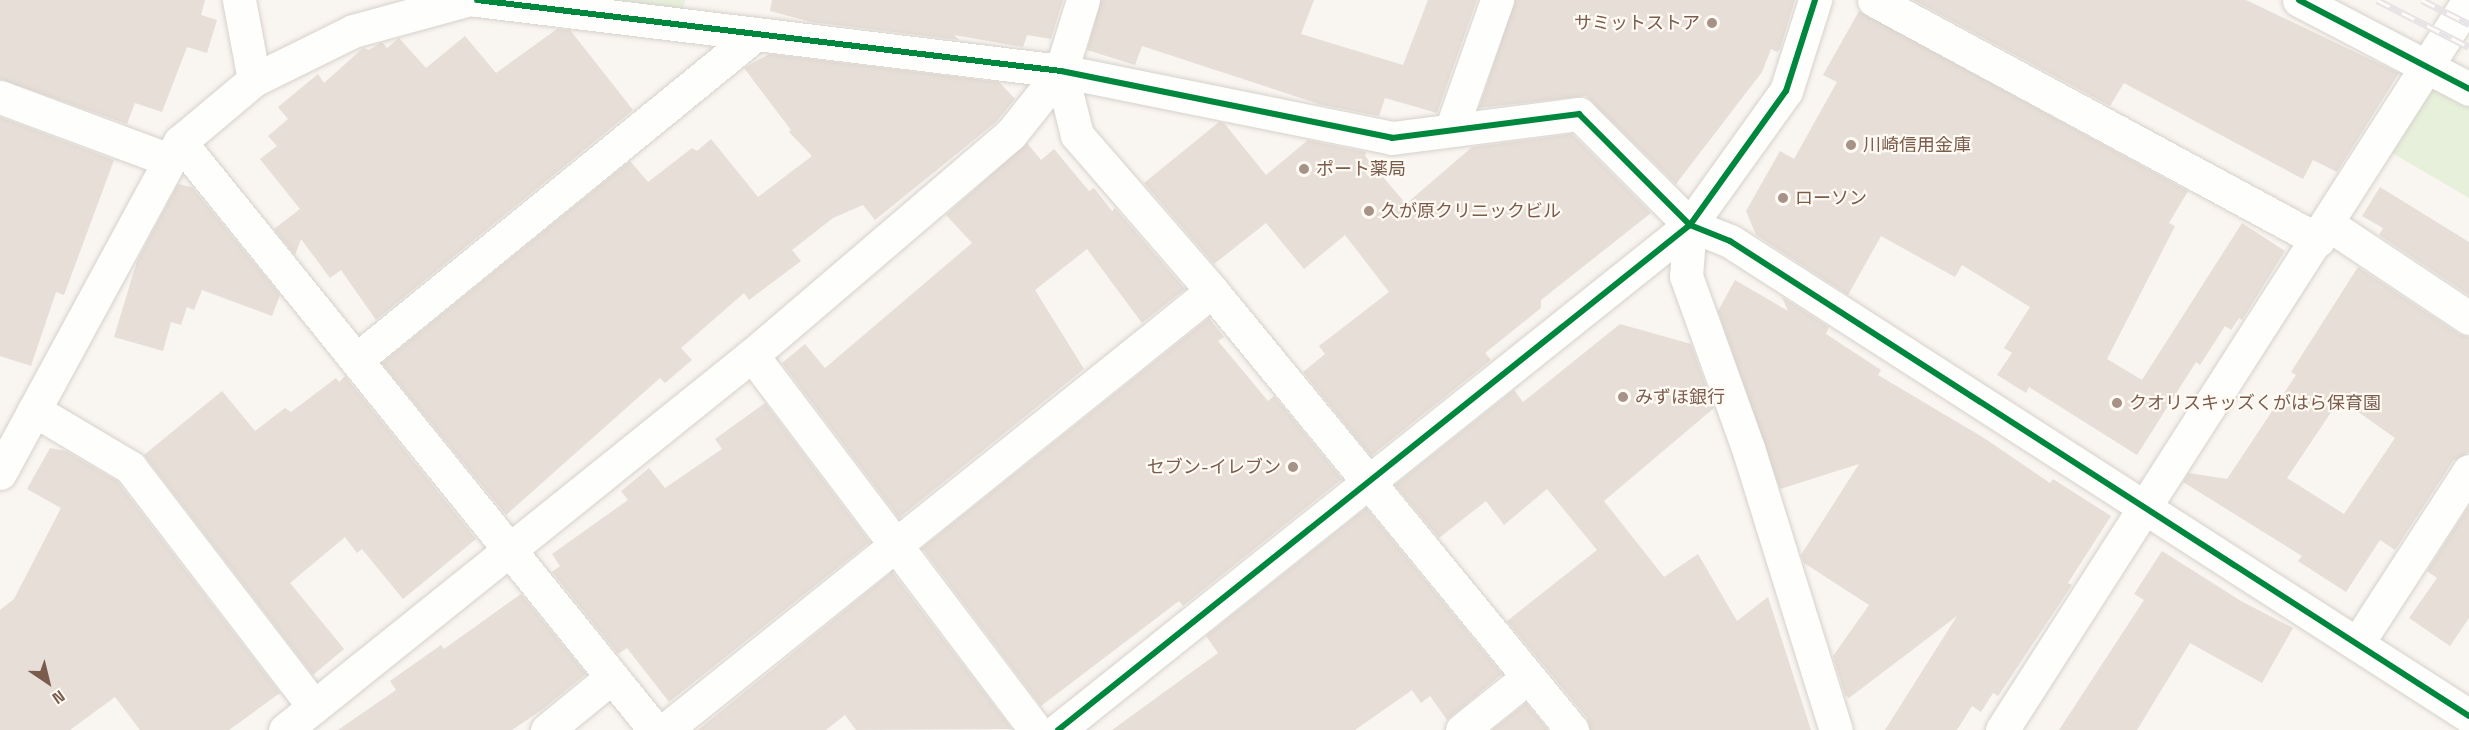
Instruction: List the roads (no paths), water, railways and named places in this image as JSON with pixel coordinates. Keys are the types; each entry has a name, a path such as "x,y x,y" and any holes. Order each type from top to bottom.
{"street":[{"path":"239,0 254,80"},
{"path":"0,473 174,151 254,80 353,32 466,0"},
{"path":"477,0 612,7 756,34 1061,71 1392,138 1579,114 1690,225 1730,241 2144,510 2469,716"},
{"path":"285,730 752,355 1010,135 1061,71 1083,0"},
{"path":"1451,130 1497,0"},
{"path":"1074,725 1369,483 1690,225 1786,91 1815,0"},
{"path":"1874,0 2323,232 2469,318"},
{"path":"2299,0 2469,89"},
{"path":"2002,730 2323,232 2469,0"},
{"path":"356,360 756,34"},
{"path":"1061,71 1077,135 1212,291 1572,730"},
{"path":"0,97 174,151 356,360 655,730"},
{"path":"1690,225 1686,276 1748,448 1836,730"},
{"path":"665,730 1212,291"},
{"path":"752,355 1036,730"},
{"path":"33,410 130,467 314,707"},
{"path":"2357,644 2469,471"},
{"path":"547,730 612,677"},
{"path":"1462,730 1528,677"}],"railway":[{"path":"2377,0 2469,47"},
{"path":"2422,0 2469,24"}],"place":[{"name":"サミットストア","path":"1712,23"},
{"name":"川崎信用金庫","path":"1851,145"},
{"name":"ポート薬局","path":"1304,169"},
{"name":"ローソン","path":"1783,198"},
{"name":"久が原クリニックビル","path":"1369,211"},
{"name":"みずほ銀行","path":"1623,397"},
{"name":"クオリスキッズくがはら保育園","path":"2117,403"},
{"name":"セブン-イレブン","path":"1293,467"}]}
